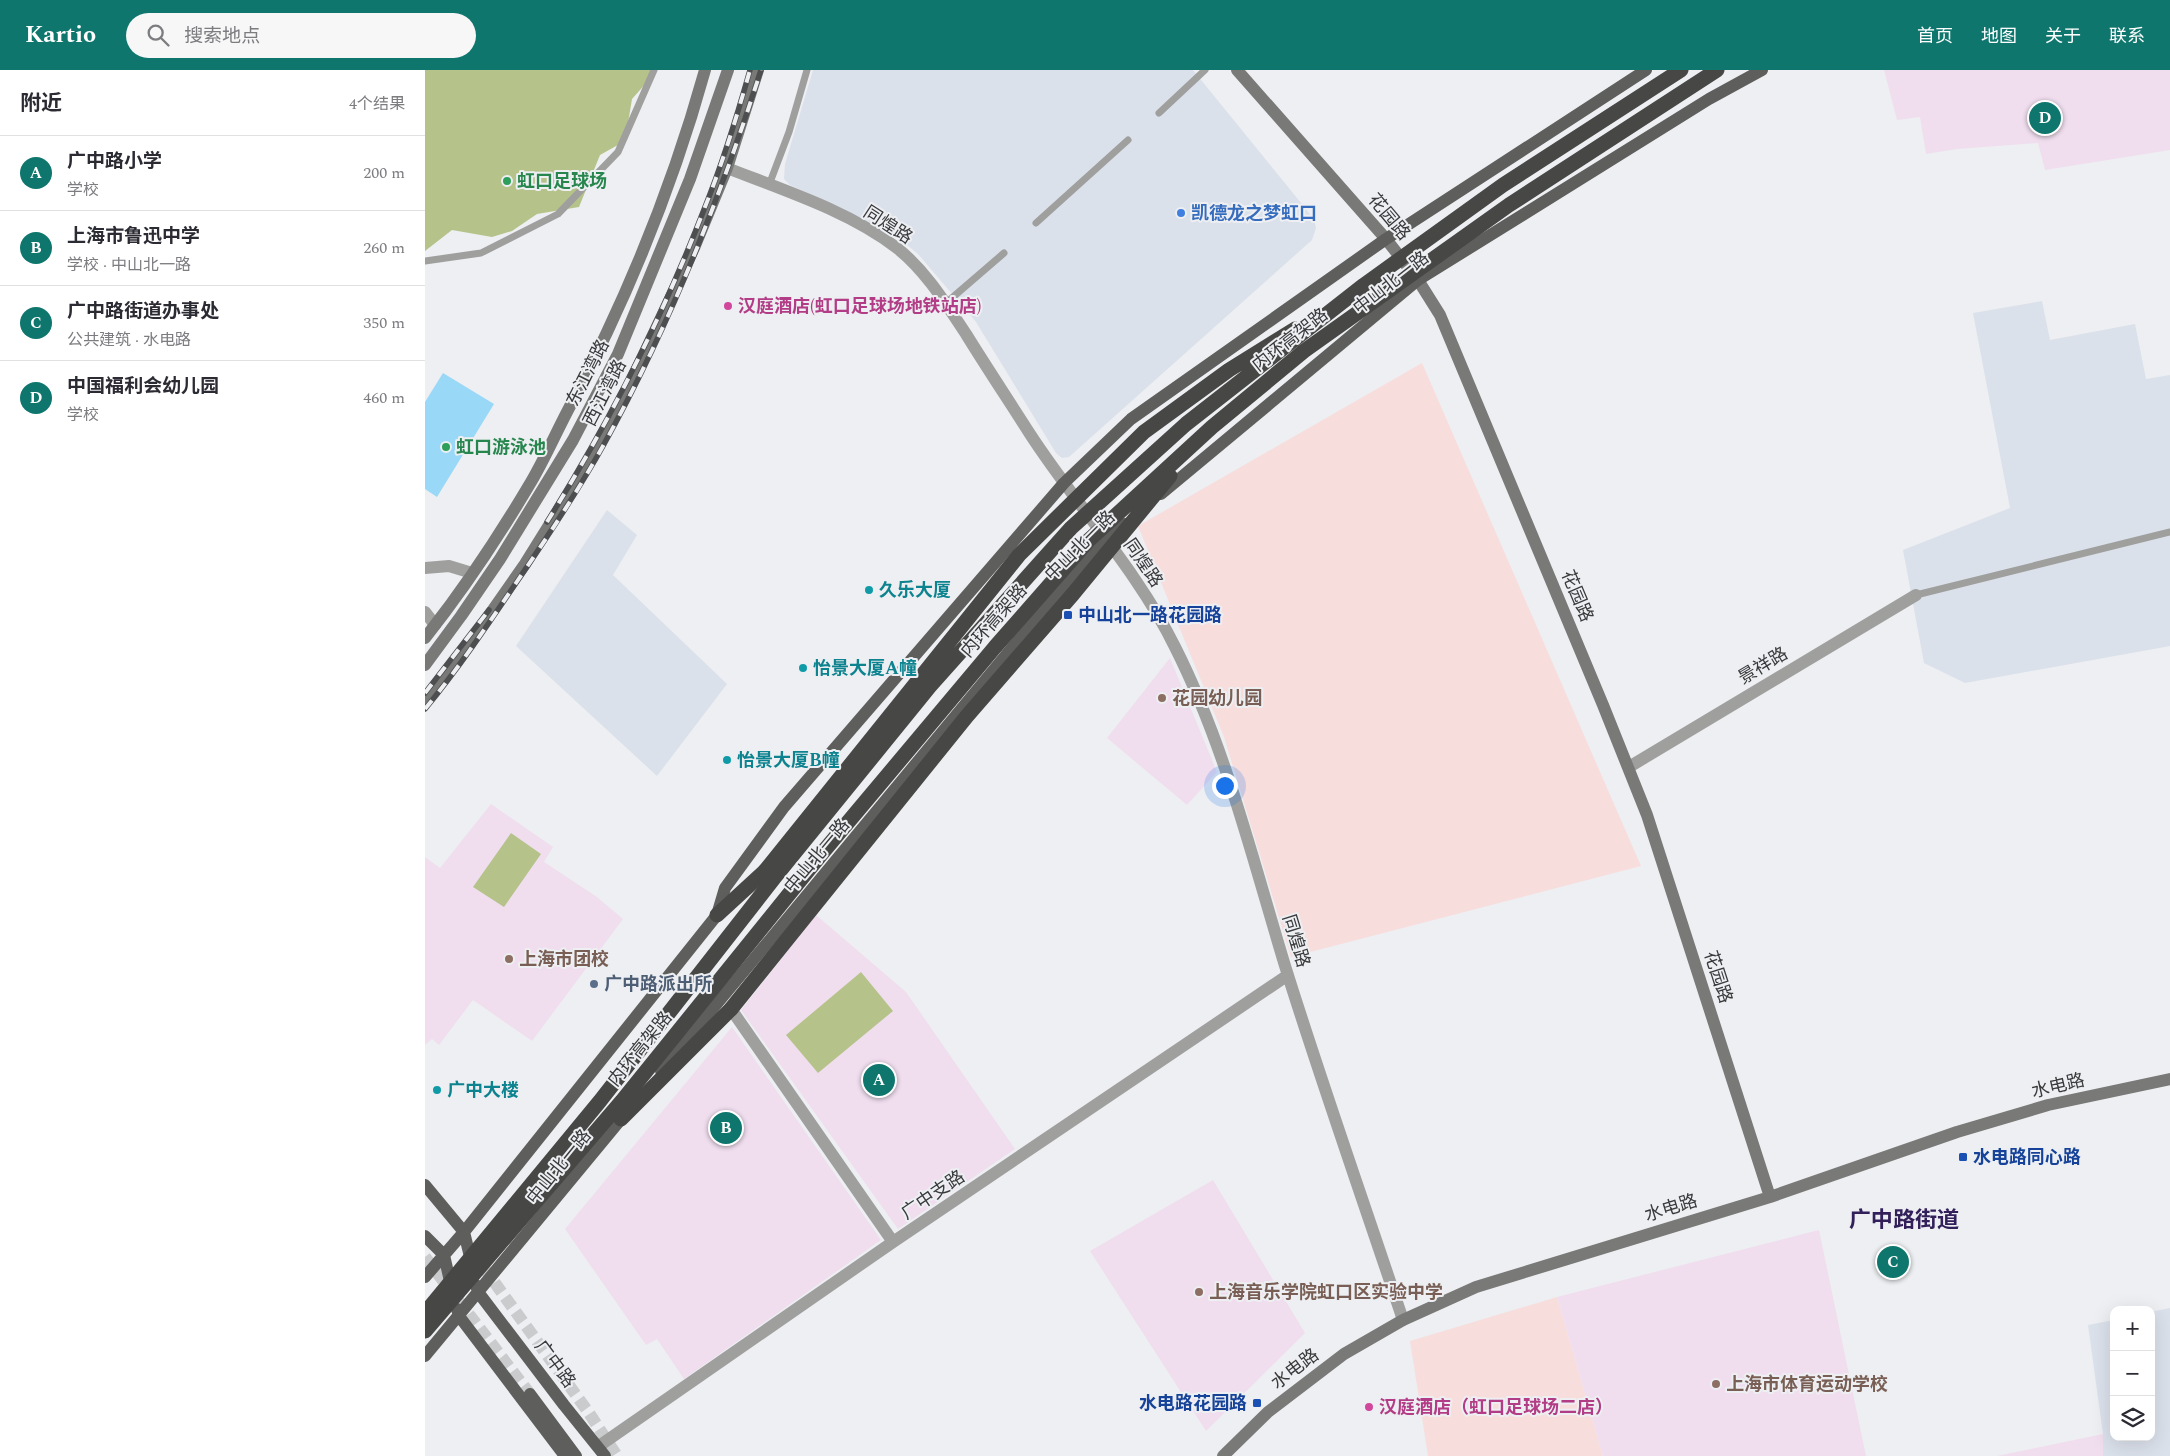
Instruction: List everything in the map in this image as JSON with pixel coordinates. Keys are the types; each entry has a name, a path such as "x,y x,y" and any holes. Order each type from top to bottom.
{"highway":[{"name":"内环高架路","path":"425,1313 600,1101 775,877 930,686 1071,528 1186,424 1363,285 1503,185 1681,70"},
{"name":"内环高架路","path":"425,1331 623,1101 823,852 995,647 1089,540 1212,427 1304,351 1509,205 1717,70"},
{"path":"717,915 765,871 1019,556 1144,432 1229,370 1363,285"},
{"path":"621,1119 731,1009 967,716 1073,594 1212,427"}],"main road":[{"name":"东江湾路","path":"425,638 435,626 531,482 604,343 632,280 657,214 692,119 705,70"},
{"name":"东江湾路","path":"425,664 500,559 573,440 618,354 690,179 728,70"},
{"name":"西江湾路","path":"425,701 453,667 525,564 597,448 629,386 694,248 727,168 758,70"},
{"name":"花园路","path":"1237,70 1386,239 1418,280 1440,315 1629,767 1647,815 1770,1197"},
{"name":"中山北一路","path":"425,1277 464,1232 717,915 725,888 784,807 1064,483 1131,419 1386,239 1646,70"},
{"name":"中山北一路","path":"425,1356 1051,601 1106,540 1418,280 1709,99 1762,70"},
{"name":"水电路","path":"1223,1456 1268,1412 1344,1354 1403,1320 1458,1294 1506,1276 1770,1197 1957,1132 2048,1105 2170,1080"},
{"path":"425,1185 464,1232 478,1292"},
{"path":"425,1236 444,1255 459,1316 565,1456"},
{"name":"广中路","path":"478,1292 564,1405 602,1451 615,1456"},
{"path":"530,1394 576,1456"}],"street":[{"name":"同煌路","path":"727,168 783,190 877,234 900,250 932,284 1064,483 1106,540 1173,642 1201,703 1240,819 1288,975 1403,1320"},
{"path":"425,568 449,566 471,573"},
{"name":"景祥路","path":"1629,767 1916,595"},
{"path":"425,612 435,626"},
{"name":"广中支路","path":"602,1451 893,1242 1288,975"},
{"path":"731,1009 893,1242"}],"lane":[{"path":"425,261 481,253 558,214 618,152 654,70"},
{"path":"769,185 789,132 807,70"},
{"path":"1159,113 1205,70"},
{"path":"1037,223 1128,140"},
{"path":"945,303 1004,252"},
{"path":"1916,595 2170,532"}],"shaded area":[{"path":"813,70 1193,70 1314,219 1316,228 1312,240 1069,457 1062,458 1056,453 976,322 918,254 901,240 876,225 790,185 784,179 785,164"},
{"path":"1884,70 2170,70 2170,150 2045,170 2038,143 1957,149 1926,154 1920,117 1897,120"},
{"path":"2042,301 2050,340 2135,324 2146,379 2170,375 2170,646 1965,683 1924,663 1903,550 2010,508 1973,313"},
{"path":"1422,363 1641,866 1291,957 1224,737 1138,526"},
{"path":"607,510 637,535 613,575 727,684 657,776 516,646"},
{"name":"花园幼儿园","path":"1170,658 1217,772 1187,805 1107,738"},
{"name":"上海市团校","path":"491,804 553,847 544,862 597,897 623,919 532,1041 473,1000 439,1045 432,1039 425,1045 425,857 440,868"},
{"path":"816,915 906,992 1015,1149 898,1229 741,1010"},
{"path":"732,1027 881,1240 684,1379 657,1339 646,1345 565,1229"},
{"name":"上海音乐学院虹口区实验中学","path":"1213,1180 1305,1333 1206,1431 1090,1251"},
{"name":"上海市体育运动学校","path":"1819,1230 1866,1456 1603,1456 1557,1297"},
{"path":"1557,1297 1603,1456 1428,1456 1410,1341"},
{"path":"2170,1308 2170,1456 2103,1456 2103,1434 2088,1325 2110,1321 2110,1441 2155,1441 2155,1311"},
{"path":"2103,1434 2103,1456 1997,1456"}],"green space":[{"name":"虹口足球场","path":"425,70 656,70 656,72 632,99 625,141 600,155 579,207 537,214 512,231 492,237 452,230 425,251"},
{"path":"511,833 541,854 504,907 473,887"},
{"path":"861,972 893,1011 818,1073 786,1035"}],"water":[{"name":"虹口游泳池","path":"443,373 494,404 437,497 425,489 425,402"}],"tunnel":[{"path":"425,1257 530,1394"},
{"path":"484,1268 589,1413 617,1456"}],"railway":[{"path":"547,522 613,408 653,328 689,248 718,173 750,70"},
{"path":"425,709 472,647 550,533 593,464 627,401 650,355 691,262 728,166 761,70"},
{"path":"425,693 489,610"}],"place":[{"name":"中国福利会幼儿园","path":"2045,118"},
{"name":"虹口足球场","path":"507,181"},
{"name":"凯德龙之梦虹口","path":"1181,213"},
{"name":"汉庭酒店(虹口足球场地铁站店)","path":"728,306"},
{"name":"虹口游泳池","path":"446,447"},
{"name":"久乐大厦","path":"869,590"},
{"name":"中山北一路花园路","path":"1068,615"},
{"name":"怡景大厦A幢","path":"803,668"},
{"name":"花园幼儿园","path":"1162,698"},
{"name":"怡景大厦B幢","path":"727,760"},
{"name":"上海市团校","path":"509,959"},
{"name":"广中路派出所","path":"594,984"},
{"name":"广中路小学","path":"879,1080"},
{"name":"广中大楼","path":"437,1090"},
{"name":"上海市鲁迅中学","path":"726,1128"},
{"name":"水电路同心路","path":"1963,1157"},
{"name":"广中路街道办事处","path":"1893,1262"},
{"name":"上海音乐学院虹口区实验中学","path":"1199,1292"},
{"name":"上海市体育运动学校","path":"1716,1384"},
{"name":"水电路花园路","path":"1257,1403"},
{"name":"汉庭酒店（虹口足球场二店）","path":"1369,1407"}],"district":[{"name":"广中路街道","path":"1904,1220"}]}
